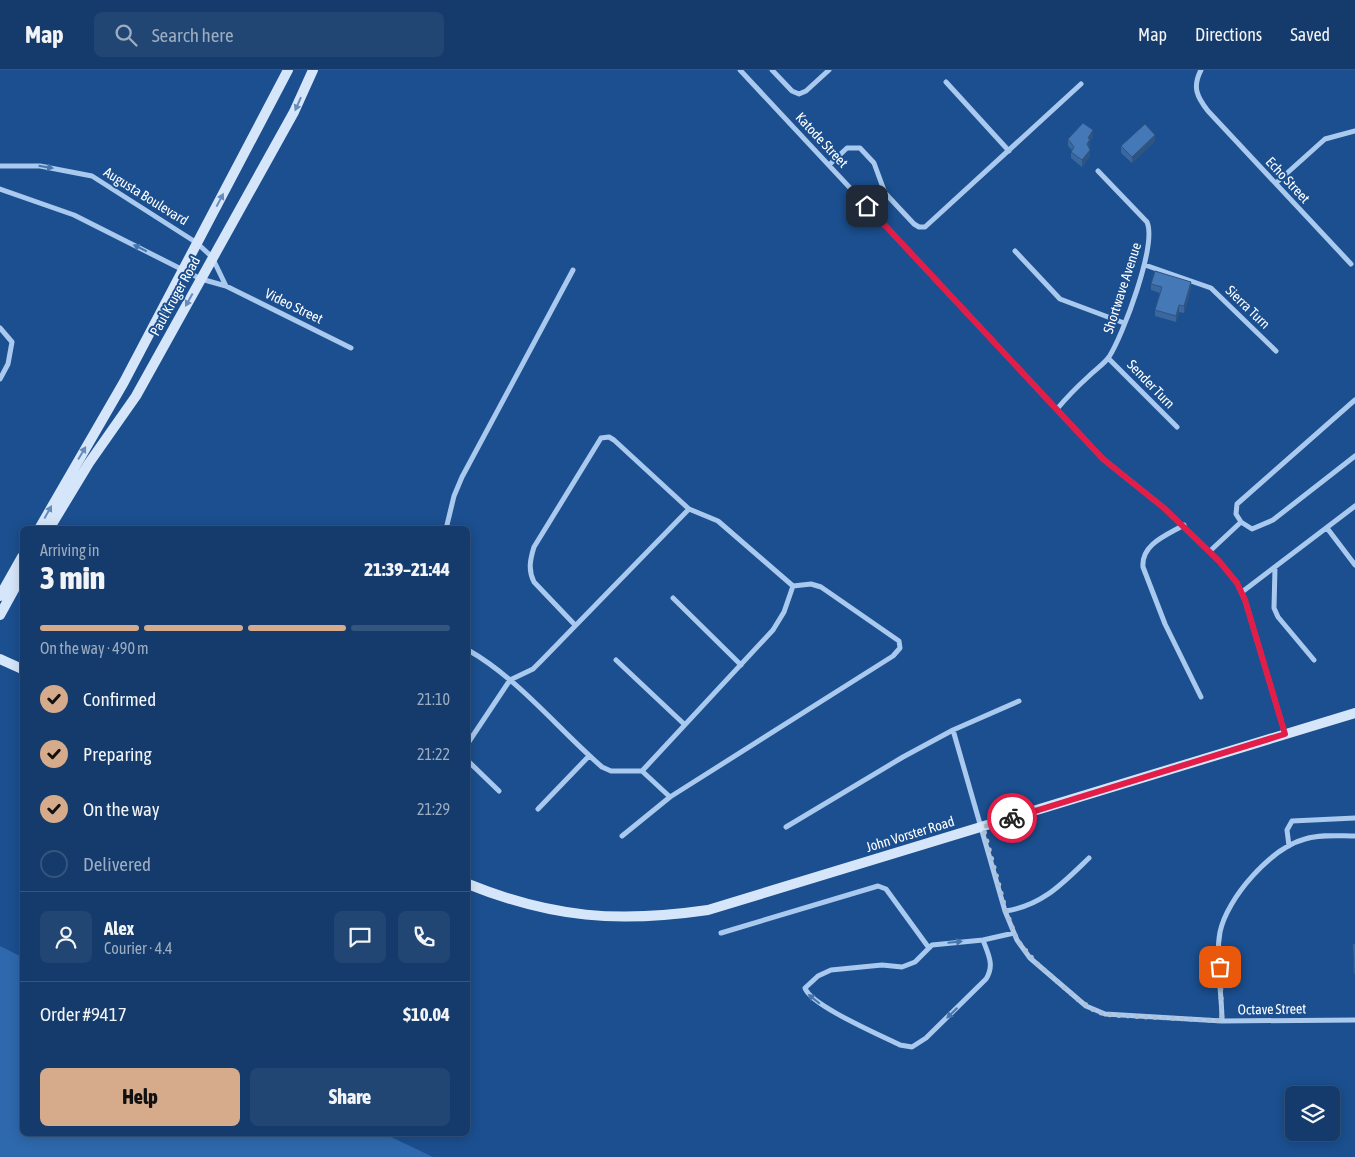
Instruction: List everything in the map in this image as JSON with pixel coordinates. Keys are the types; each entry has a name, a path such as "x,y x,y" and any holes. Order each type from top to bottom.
{"street":[{"name":"Paul Kruger Road","path":"41,526 124,382 288,70"},
{"name":"Paul Kruger Road","path":"51,526 88,463 136,396 294,112 313,70"},
{"name":"Katode Street","path":"740,70 1113,468 1184,525 1230,573 1242,592 1285,734"},
{"path":"772,70 792,91 799,94 829,70"},
{"name":"Echo Street","path":"1201,70 1195,82 1195,91 1208,111 1351,264"},
{"path":"946,82 1009,151"},
{"path":"829,165 847,148 860,148 874,163 885,193 914,224 923,228 1081,84"},
{"path":"1276,183 1325,139 1355,131"},
{"name":"Augusta Boulevard","path":"0,166 40,166 92,176 197,243 212,257"},
{"name":"Shortwave Avenue","path":"1057,409 1108,358 1124,323 1144,265 1150,236 1147,222 1098,171"},
{"path":"0,189 74,215 201,279"},
{"path":"1015,251 1060,299 1124,323"},
{"path":"212,257 226,286"},
{"name":"Sierra Turn","path":"1144,265 1211,288 1276,351"},
{"path":"447,526 454,496 462,477 573,270"},
{"name":"Video Street","path":"201,279 226,286 351,348"},
{"path":"0,328 12,342 8,364 0,379"},
{"name":"Sender Turn","path":"1108,358 1177,427"},
{"path":"1355,400 1237,504 1236,514 1240,522 1252,529 1273,520 1355,456"},
{"path":"575,625 534,582 530,574 530,562 534,547 601,438 609,437 689,509 718,521 793,586 811,584 821,587 896,638 900,648 893,656 670,797 622,836"},
{"path":"1242,592 1355,506"},
{"path":"470,740 510,680 533,669 689,509"},
{"path":"1210,552 1240,522"},
{"path":"1184,525 1157,540 1142,558 1142,566 1166,624 1201,697"},
{"path":"1327,528 1355,565"},
{"path":"0,596 20,561"},
{"path":"1275,567 1274,608 1278,617 1314,660"},
{"path":"0,615 20,579"},
{"path":"470,651 510,680 602,767 611,771 642,770 779,622 793,586"},
{"path":"674,598 741,665"},
{"path":"0,659 20,668"},
{"path":"616,660 684,724"},
{"path":"786,827 903,757 953,730 1019,701"},
{"name":"John Vorster Road","path":"470,885 496,894 572,914 613,918 667,916 708,910 1355,713"},
{"name":"Octave Street","path":"953,730 1014,933 1021,947 1036,963 1080,1001 1097,1012 1117,1016 1222,1021 1355,1020"},
{"path":"538,809 589,756"},
{"path":"470,762 499,791"},
{"path":"642,770 670,797"},
{"path":"1289,846 1287,830 1292,821 1355,818"},
{"path":"1222,1021 1219,948 1223,921 1234,899 1245,885 1289,846 1314,837 1355,836"},
{"path":"1006,911 1023,909 1047,897 1089,858"},
{"path":"721,933 878,886 886,889 928,948"},
{"path":"983,940 991,964 991,972 926,1038 912,1047 900,1045 834,1012 818,1003 806,993 805,988 808,983 831,970 882,965 902,967 915,962 928,948 939,943 983,940 1014,933"}],"shaded area":[{"path":"0,946 20,956 20,1136 389,1136 433,1157 0,1157"}],"building":[{"path":"1083,123 1093,130 1087,144 1090,150 1082,160 1071,152 1074,147 1068,139"},
{"path":"1145,124 1155,135 1132,157 1121,146"},
{"path":"1155,271 1191,282 1184,306 1179,305 1176,316 1155,310 1162,287 1151,284"},
{"path":"1353,944 1355,944 1355,974 1354,974"}],"way so far":[{"path":"1012,818 983,827 1006,911 1014,933 1021,947 1036,963 1086,1006 1097,1012 1111,1015 1222,1021 1220,967"}],"route":[{"path":"867,206 1103,459 1184,525 1230,573 1245,600 1285,734 1012,818"}]}
